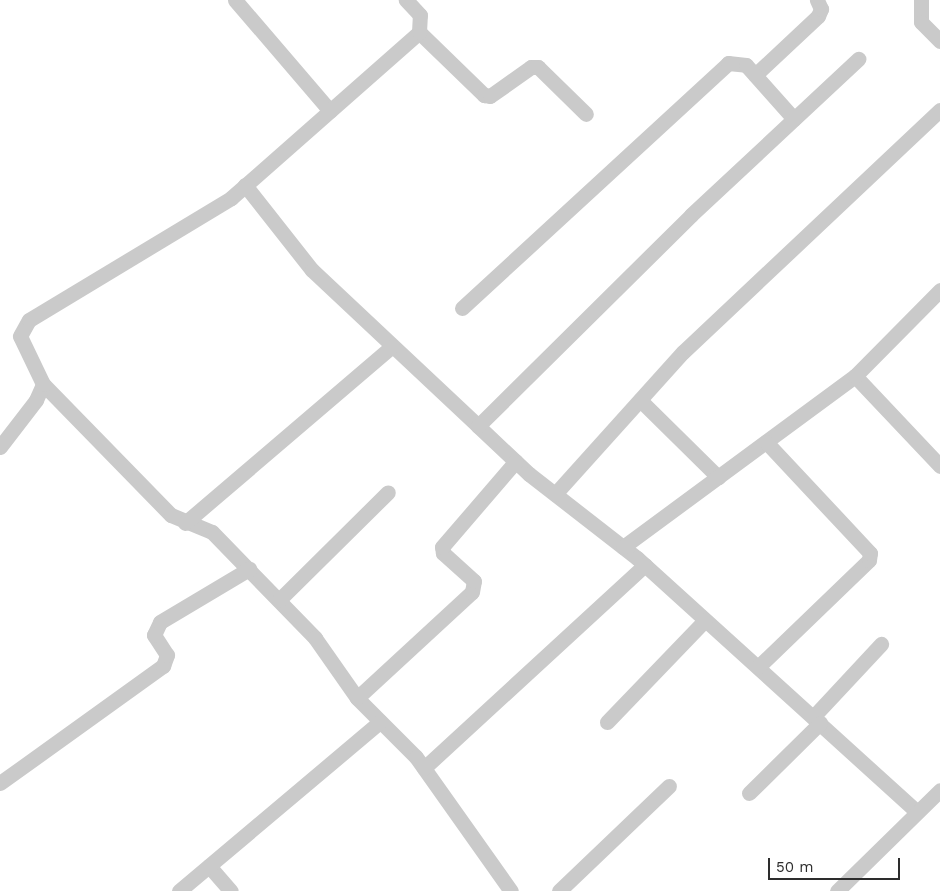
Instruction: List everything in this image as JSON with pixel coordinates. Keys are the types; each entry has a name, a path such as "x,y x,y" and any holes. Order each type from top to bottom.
{"street":[{"path":"235,0 330,111"},
{"path":"406,0 420,15 419,32 245,185 212,212 29,320 20,336 43,384 172,515 212,532 315,638 357,698 424,768 511,891"},
{"path":"755,75 818,16 821,9 817,0"},
{"path":"921,0 921,22 940,42"},
{"path":"419,32 484,95 490,96 531,67 538,67 586,114"},
{"path":"478,426 858,58"},
{"path":"462,308 728,63 741,62 794,119"},
{"path":"556,494 683,352 940,110"},
{"path":"245,185 312,270 392,346 516,461 645,565 917,812"},
{"path":"623,547 855,376 940,290"},
{"path":"185,522 392,346"},
{"path":"855,376 940,466"},
{"path":"0,447 36,400 43,384"},
{"path":"640,400 718,477"},
{"path":"758,667 869,560 870,553 766,442"},
{"path":"357,698 472,592 474,581 444,553 442,547 516,461"},
{"path":"279,600 388,492"},
{"path":"424,768 645,565"},
{"path":"0,783 163,666 167,655 154,634 160,622 249,569"},
{"path":"607,722 705,620"},
{"path":"749,793 816,720 881,644"},
{"path":"179,891 380,722"},
{"path":"559,891 669,786"},
{"path":"836,891 940,790"},
{"path":"210,866 231,891"}]}
